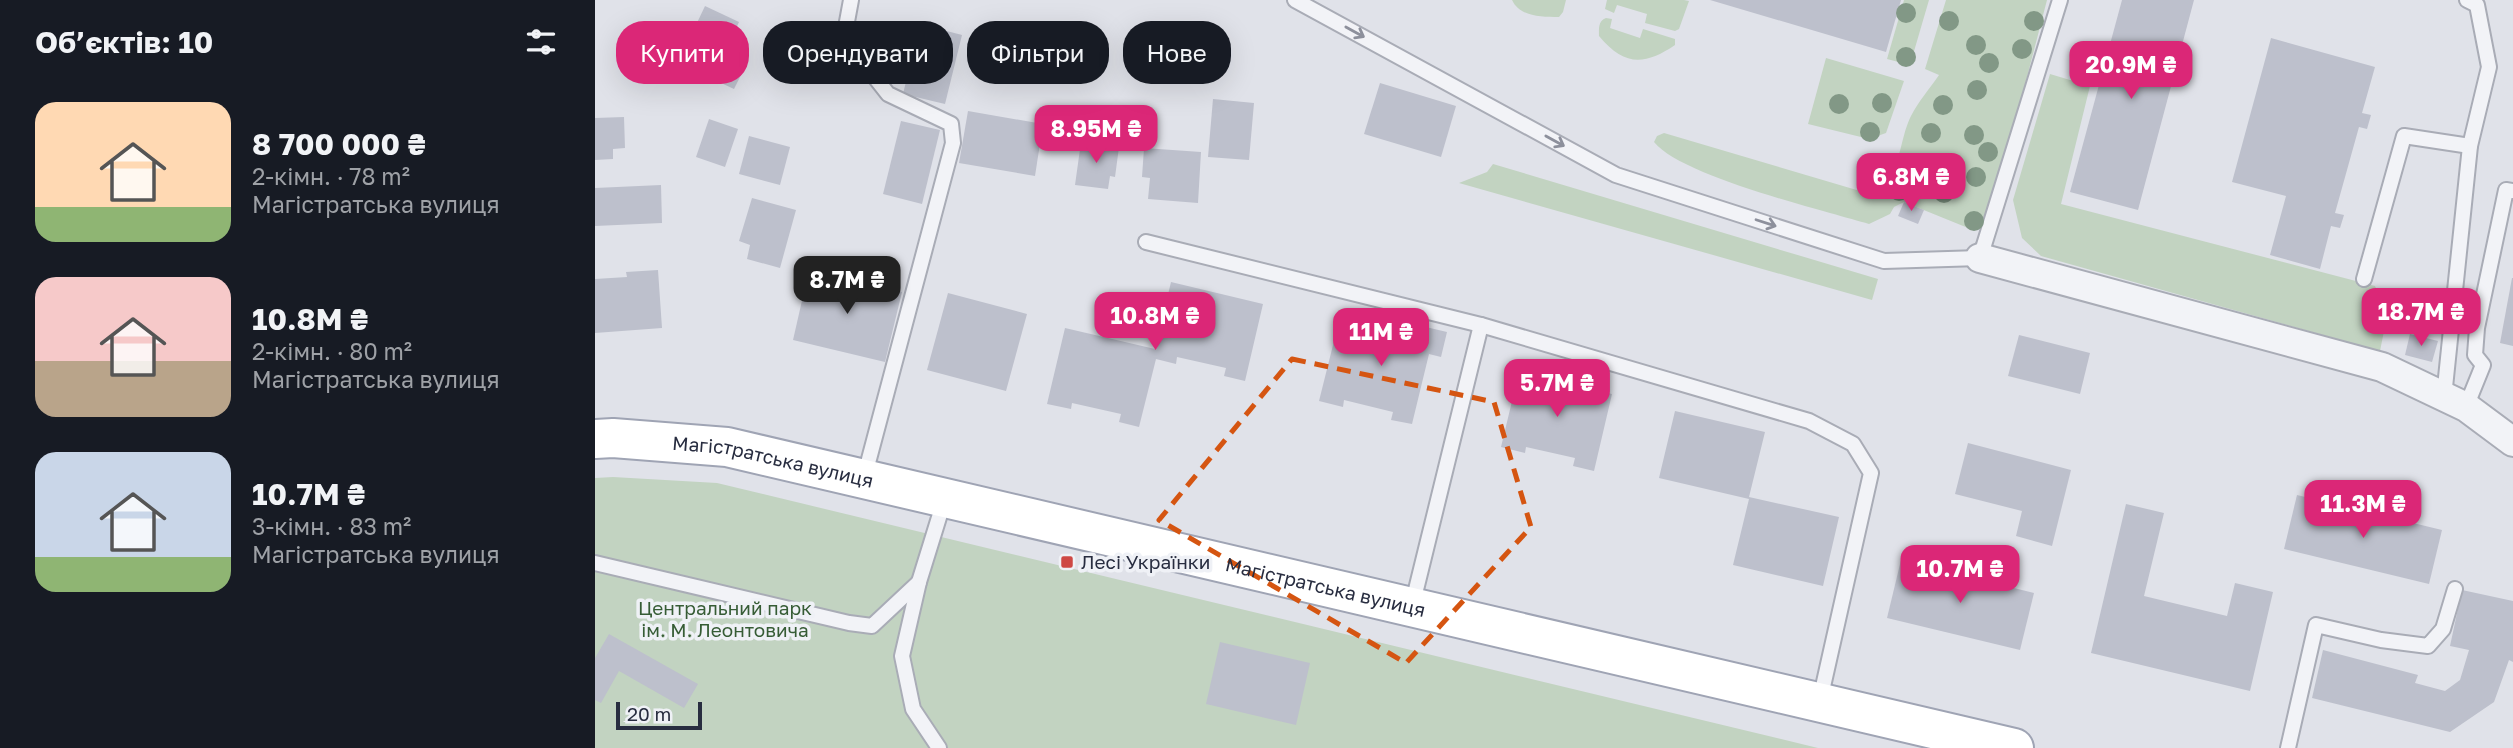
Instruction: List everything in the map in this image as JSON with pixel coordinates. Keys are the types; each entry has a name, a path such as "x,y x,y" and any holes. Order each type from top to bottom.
{"main road":[{"name":"Магістратська вулиця","path":"595,439 727,447 2014,748"}],"street":[{"path":"1980,258 2382,367 2455,402 2513,440"}],"lane":[{"path":"851,0 846,27 862,61 888,94 951,124 953,143 864,480"},
{"path":"1295,0 1324,7 1616,175 1884,261 1980,258 2060,0"},
{"path":"2455,402 2470,146 2489,67 2477,5 2466,0"},
{"path":"2364,279 2405,136 2470,146"},
{"path":"2455,402 2483,365 2475,355 2476,328 2506,190 2513,191"},
{"path":"1146,242 1481,325 1809,421 1853,444 1871,473 1819,702"},
{"path":"1412,607 1481,325"},
{"path":"939,748 913,709 902,656 919,582 946,498"},
{"path":"595,563 849,623 872,626 919,582"},
{"path":"2288,748 2316,625 2381,640 2428,646 2443,629 2455,589"}],"highlighted area":[{"path":"1292,359 1494,402 1531,527 1406,663 1159,520"}],"green space":[{"path":"1512,0 1566,0 1559,17 1526,13"},
{"path":"1607,0 1689,1 1679,29 1675,31 1645,23 1647,14 1617,5 1614,13 1605,9"},
{"path":"1904,0 1929,0 1910,65 1887,59"},
{"path":"1946,0 2047,0 1992,212 1973,230 1904,202 1894,207 1890,214 1869,224 1721,179 1669,155 1654,142 1657,136 1664,133 1860,191 1874,188 1892,173 1911,116 1939,75 1925,69"},
{"path":"1606,18 1612,19 1610,28 1640,38 1643,29 1675,39 1675,45 1654,57 1635,60 1626,58 1599,36 1600,23"},
{"path":"1826,58 1904,81 1886,133 1869,139 1808,124"},
{"path":"2050,74 2090,86 2061,204 2375,286 2387,316 2380,351 2041,256 2022,238 2013,200"},
{"path":"1493,164 1878,279 1872,300 1459,183 1487,172"},
{"name":"Центральний парк ім. М. Леонтовича","path":"595,478 717,483 1818,748 595,748"}],"building":[{"path":"1710,0 1901,0 1886,52"},
{"path":"2122,0 2194,0 2138,210 2070,192"},
{"path":"705,6 737,21 698,21"},
{"path":"953,33 962,35 953,72"},
{"path":"2271,38 2375,67 2362,113 2371,115 2367,129 2359,127 2335,213 2344,215 2340,228 2331,226 2320,269 2270,255 2286,196 2232,182"},
{"path":"1380,83 1456,106 1441,157 1364,134"},
{"path":"723,84 736,84 734,89"},
{"path":"905,84 950,84 945,104 903,94"},
{"path":"1213,99 1254,103 1249,160 1208,157"},
{"path":"968,111 1043,124 1035,176 959,163"},
{"path":"624,117 625,148 613,149 613,159 595,160 595,118"},
{"path":"709,119 738,129 725,167 696,157"},
{"path":"901,121 940,130 922,204 883,194"},
{"path":"749,136 790,147 780,185 739,174"},
{"path":"1081,142 1119,147 1115,177 1110,176 1108,189 1075,185"},
{"path":"1144,148 1201,152 1198,203 1148,199 1150,178 1142,177"},
{"path":"661,185 662,223 595,226 595,188"},
{"path":"752,198 796,210 780,268 747,259 750,245 739,241"},
{"path":"1904,202 1924,210 1918,224 1898,216"},
{"path":"658,270 662,328 595,333 595,279 627,277 626,272"},
{"path":"809,270 902,292 885,362 793,340"},
{"path":"2513,278 2513,346 2500,343"},
{"path":"1171,282 1263,304 1245,381 1224,376 1226,368 1177,357 1176,364 1156,359 1139,427 1119,422 1121,414 1072,403 1071,409 1047,404 1065,328 1155,349"},
{"path":"948,293 1027,314 1006,391 927,370"},
{"path":"1392,319 1447,332 1441,357 1429,354 1412,424 1391,420 1393,412 1344,400 1343,407 1319,401 1338,325 1387,337"},
{"path":"2410,334 2438,341 2432,362 2405,355"},
{"path":"2019,335 2090,353 2080,394 2008,376"},
{"path":"1519,372 1612,394 1594,471 1573,466 1575,458 1526,447 1525,453 1501,447"},
{"path":"1675,411 1765,432 1749,497 1839,517 1823,586 1733,565 1749,499 1659,478"},
{"path":"1968,443 2071,470 2052,546 2016,536 2022,511 1955,494"},
{"path":"2297,495 2442,530 2429,584 2284,549"},
{"path":"2126,504 2164,513 2144,596 2227,616 2235,583 2273,592 2250,691 2091,653"},
{"path":"1901,560 2034,593 2020,650 1887,618"},
{"path":"2462,590 2513,601 2513,662 2509,660 2494,702 2450,732 2312,698 2323,650 2418,675 2415,683 2445,691 2460,680 2469,650 2450,646"},
{"path":"609,634 698,684 684,708 619,671 601,703 595,700 595,658"},
{"path":"1220,642 1310,663 1296,725 1206,704"}],"place":[{"name":"Лесі Українки","path":"1067,562"}]}
